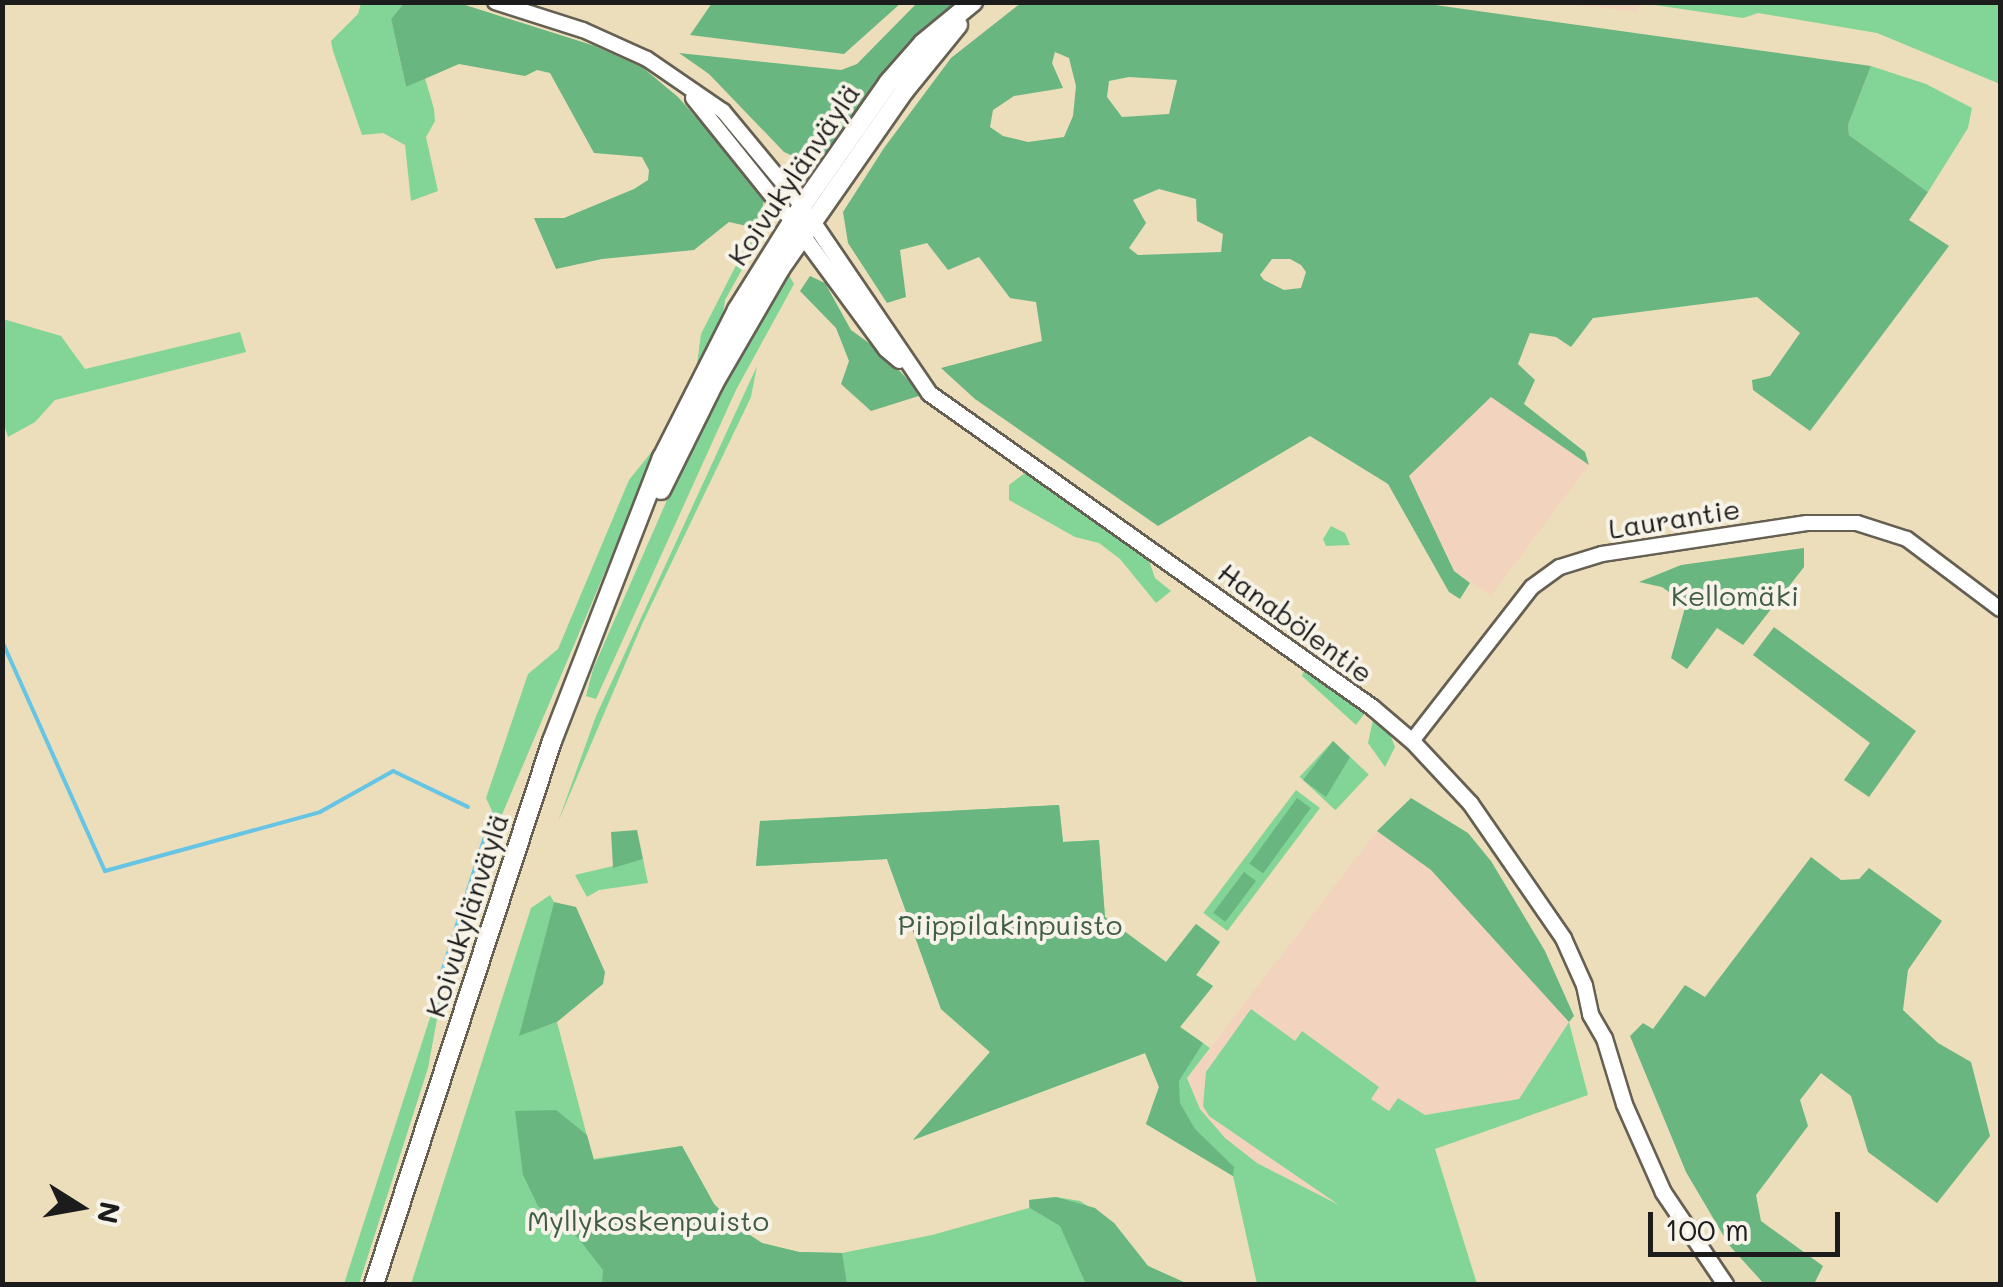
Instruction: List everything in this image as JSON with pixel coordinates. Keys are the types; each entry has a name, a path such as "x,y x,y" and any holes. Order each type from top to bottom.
{"main road":[{"name":"Koivukylänväylä","path":"374,1284 552,741 623,567 714,384 802,221 888,83 923,43 974,2"},
{"name":"Hanabölentie","path":"802,221 886,349 929,393 1287,645 1412,741 1504,846 1563,938 1584,986 1590,1014 1604,1038 1624,1104 1663,1192 1724,1284"}],"street":[{"path":"496,2 630,50 723,111 802,221"},
{"name":"Laurantie","path":"1412,741 1532,587 1560,567 1602,554 1808,523 1856,523 1907,539 2000,609"}],"shaded area":[{"path":"1564,3 1641,3 1637,12"},
{"path":"1491,396 1589,465 1491,596 1454,571 1409,476"},
{"path":"1377,831 1431,870 1569,1022 1519,1099 1425,1115 1350,1210 1257,1163 1225,1138 1200,1109 1187,1078"}],"green space":[{"path":"712,2 901,3 844,54 690,35"},
{"path":"361,3 404,3 391,19 406,87 425,78 434,109 435,121 426,137 438,191 411,201 405,145 383,133 362,135 333,51 331,41 358,14"},
{"path":"404,3 459,3 595,46 642,67 678,97 765,195 761,216 747,226 729,222 694,250 602,259 556,269 534,218 564,218 634,189 648,180 649,170 642,157 594,153 550,73 537,70 525,76 459,64 406,87 391,19"},
{"path":"917,3 957,3 881,77 830,152 802,160 784,152 709,74 679,53 841,70 857,64"},
{"path":"1021,3 1421,3 1871,66 1848,125 1849,135 1928,192 1909,220 1949,246 1810,431 1753,390 1752,380 1770,376 1800,333 1757,297 1593,318 1571,347 1556,337 1530,333 1518,364 1535,380 1524,404 1585,452 1589,465 1491,397 1409,476 1454,571 1470,583 1460,599 1449,592 1388,484 1310,436 1158,526 975,399 941,368 1042,341 1036,302 1010,298 979,257 948,270 927,243 900,250 906,297 887,303 848,243 843,212 884,148 951,58","holes":["1055,52 1069,58 1076,86 1073,116 1064,137 1028,142 1003,136 990,127 993,110 1014,96 1063,88 1052,63","1129,77 1177,80 1169,114 1122,117 1107,97 1109,81","1159,189 1196,199 1197,221 1223,234 1221,252 1138,255 1129,248 1146,223 1133,200","1272,259 1290,259 1306,272 1301,288 1284,290 1260,275"]},
{"path":"1641,3 2000,3 2000,84 1877,33 1758,13 1743,18"},
{"path":"1871,66 1926,84 1972,108 1968,128 1928,192 1849,135 1848,125"},
{"path":"761,216 758,241 725,300 723,314 697,364 701,334 752,234 747,226"},
{"path":"789,275 794,284 736,390 596,699 586,696 593,669 685,459 729,373"},
{"path":"810,276 825,283 851,330 884,354 922,395 871,411 841,384 849,361 836,328 800,291"},
{"path":"3,319 61,336 85,369 240,332 246,352 55,400 35,422 8,437 3,421"},
{"path":"757,366 751,397 643,622 558,822 596,716"},
{"path":"661,440 498,824 486,798 528,674 558,649 629,480"},
{"path":"1025,473 1148,558 1155,578 1171,591 1156,603 1120,559 1099,543 1075,537 1009,500 1009,485"},
{"path":"1331,526 1345,533 1350,545 1326,546 1323,539"},
{"name":"Kellomäki","path":"1804,548 1804,567 1743,645 1717,628 1687,669 1671,658 1686,604 1662,587 1639,582 1681,565"},
{"path":"1774,627 1916,731 1869,797 1844,780 1870,743 1753,655"},
{"path":"1305,668 1365,713 1356,725 1302,676"},
{"path":"1373,720 1389,732 1395,747 1385,767 1368,743"},
{"path":"1333,741 1369,774 1335,810 1300,777"},
{"path":"1333,741 1350,757 1326,797 1303,780"},
{"path":"1296,790 1320,808 1227,931 1203,913"},
{"path":"1297,798 1311,808 1263,874 1249,864"},
{"path":"1411,798 1468,833 1491,861 1545,951 1574,1016 1569,1022 1431,870 1377,831"},
{"path":"1059,805 1063,842 1099,840 1105,917 1166,962 1196,924 1220,942 1196,975 1213,986 1180,1027 1210,1048 1187,1078 1200,1109 1225,1138 1257,1163 1339,1205 1209,1116 1203,1106 1206,1072 1251,1009 1295,1041 1302,1031 1379,1087 1371,1099 1389,1111 1398,1098 1425,1115 1519,1099 1569,1022 1588,1095 1435,1149 1477,1284 1257,1284 1233,1176 1146,1124 1159,1087 1145,1053 913,1140 990,1052 941,1009 887,859 756,866 760,821"},
{"name":"Piippilakinpuisto","path":"1059,805 1063,842 1099,840 1105,917 1166,962 1196,924 1220,942 1196,975 1213,986 1180,1027 1203,1043 1179,1081 1180,1103 1195,1129 1234,1167 1233,1176 1146,1124 1159,1087 1145,1053 913,1140 990,1052 941,1009 887,859 756,866 760,821"},
{"path":"637,830 643,859 613,868 611,832"},
{"path":"1811,857 1841,880 1859,879 1869,868 1942,921 1908,970 1903,1010 1938,1043 1971,1062 1990,1136 1937,1203 1868,1152 1851,1096 1821,1073 1800,1100 1808,1126 1756,1195 1761,1221 1823,1266 1814,1284 1764,1284 1729,1245 1686,1172 1630,1036 1643,1023 1653,1029 1685,985 1705,997"},
{"path":"643,859 648,883 599,890 587,897 575,875"},
{"path":"1244,872 1256,881 1225,922 1213,913"},
{"name":"Myllykoskenpuisto","path":"550,895 554,902 520,1035 557,1022 593,1159 682,1146 714,1204 736,1226 762,1243 799,1252 842,1253 932,1235 1029,1208 1029,1200 1056,1197 1080,1201 1114,1223 1148,1266 1188,1284 411,1284 531,908"},
{"path":"554,902 576,907 605,972 603,984 557,1022 519,1036"},
{"path":"447,965 428,1068 359,1284 344,1284"},
{"path":"556,1110 587,1135 594,1160 682,1146 714,1204 736,1226 762,1243 799,1252 842,1253 847,1284 602,1284 603,1270 578,1238 538,1206 523,1175 515,1111"},
{"path":"1056,1197 1095,1208 1114,1223 1148,1266 1188,1284 1086,1284 1060,1226 1030,1208 1029,1200"}],"waterway":[{"path":"2,641 105,871 320,812 393,771 468,807"},
{"path":"442,972 492,814"}]}
